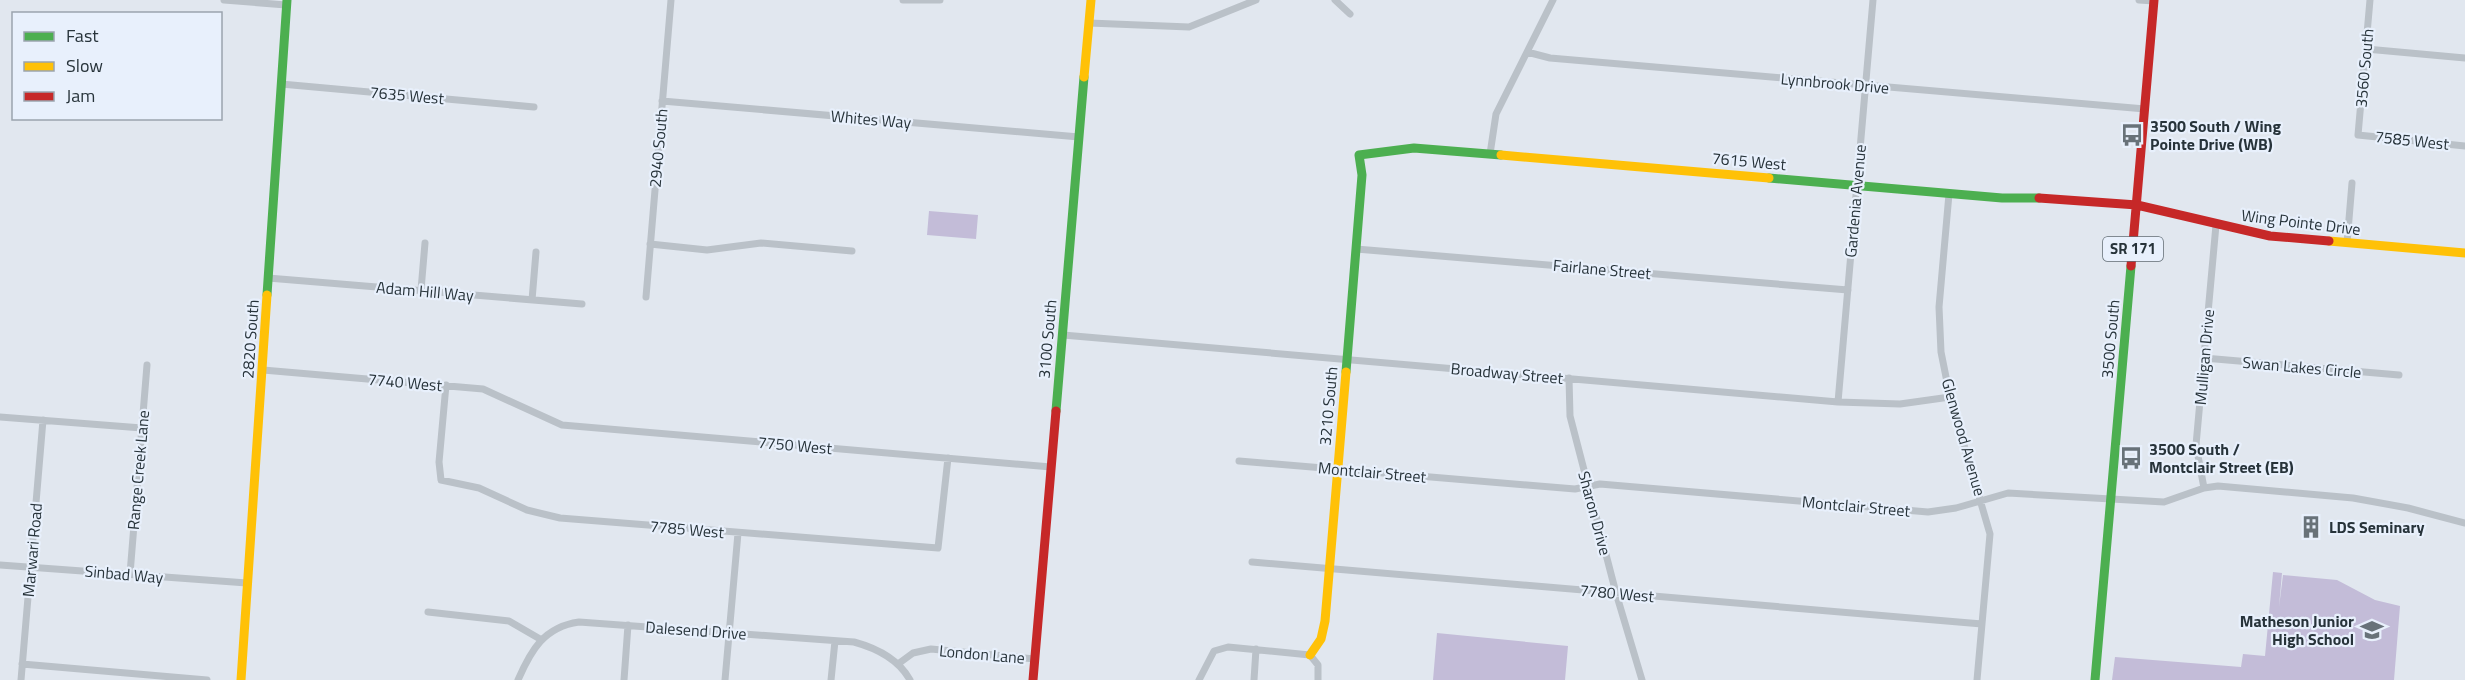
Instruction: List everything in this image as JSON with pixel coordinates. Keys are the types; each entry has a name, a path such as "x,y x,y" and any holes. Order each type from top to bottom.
{"street":[{"path":"224,0 286,2"},
{"name":"2940 South","path":"646,297 671,0"},
{"path":"903,0 940,0"},
{"name":"3100 South","path":"1033,680 1091,0"},
{"path":"1089,23 1189,27 1256,0"},
{"path":"1335,0 1350,14"},
{"path":"1490,154 1496,114 1553,0"},
{"name":"Gardenia Avenue","path":"1838,402 1873,0"},
{"path":"2139,0 2154,1"},
{"name":"3560 South","path":"2358,135 2370,0"},
{"name":"3500 South","path":"2095,680 2154,1"},
{"name":"2820 South","path":"241,680 286,2"},
{"path":"2366,49 2465,58"},
{"name":"Lynnbrook Drive","path":"1527,52 1550,58 2145,110"},
{"name":"7635 West","path":"281,84 534,106"},
{"name":"Whites Way","path":"662,101 1079,137"},
{"name":"7585 West","path":"2358,135 2465,146"},
{"name":"7615 West","path":"1359,155 1402,148 1949,194 2137,205"},
{"name":"3210 South","path":"1313,658 1321,639 1329,569 1362,175 1359,155"},
{"path":"2347,243 2352,183"},
{"name":"Glenwood Avenue","path":"1949,194 1939,330 1950,397 1982,499 1990,534 1977,680"},
{"name":"Wing Pointe Drive","path":"2137,205 2270,236 2465,253"},
{"name":"Mulligan Drive","path":"2204,488 2196,445 2216,225"},
{"path":"421,290 425,243"},
{"path":"650,244 706,250 761,243 852,251"},
{"name":"Fairlane Street","path":"1356,249 1848,290"},
{"path":"532,300 536,252"},
{"name":"Adam Hill Way","path":"268,278 582,304"},
{"name":"Broadway Street","path":"1062,335 1838,402 1900,404 1950,397"},
{"name":"Swan Lakes Circle","path":"2204,358 2399,375"},
{"name":"Range Creek Lane","path":"130,574 147,365"},
{"name":"7740 West","path":"263,370 483,389 514,402 540,417"},
{"name":"Sharon Drive","path":"1569,378 1568,405 1616,593 1642,680"},
{"name":"7785 West","path":"446,385 439,462 441,480 478,488 527,510 560,518 938,548 948,458"},
{"path":"0,417 142,428"},
{"name":"7750 West","path":"540,417 562,425 1051,467"},
{"name":"Marwari Road","path":"21,680 43,420"},
{"name":"Montclair Street","path":"1239,461 1575,489 1600,484 1928,512 1956,508 2007,493 2164,502 2204,488 2218,486 2353,498 2409,508 2465,522"},
{"path":"725,680 738,533"},
{"name":"7780 West","path":"1252,562 1982,624"},
{"name":"Sinbad Way","path":"0,565 247,583"},
{"path":"428,612 509,621 540,639"},
{"name":"Dalesend Drive","path":"518,680 527,658 540,639 570,623 628,625 835,641 870,647 898,664"},
{"path":"624,680 628,625"},
{"path":"831,680 835,641"},
{"path":"1199,680 1214,651 1228,647 1313,658 1318,680"},
{"name":"London Lane","path":"898,664 913,653 931,649 1035,658"},
{"path":"1254,680 1256,650"},
{"path":"22,664 207,680"},
{"path":"898,664 910,680"}],"shaded area":[{"path":"929,211 978,215 976,239 927,235"},
{"path":"2273,572 2282,573 2279,607 2283,575 2337,580 2375,600 2400,606 2394,680 2112,680 2115,657 2241,667 2243,654 2265,656"},
{"path":"1437,633 1568,646 1565,680 1433,680"}],"traffic: fast":[{"path":"267,295 287,0"},
{"path":"1056,411 1084,77"},
{"path":"1346,372 1362,175 1359,155 1414,148 1501,155"},
{"path":"1769,178 2002,198 2039,198"},
{"path":"2095,680 2131,266"}],"traffic: slow":[{"path":"1084,77 1091,0"},
{"path":"1501,155 1769,178"},
{"path":"2329,241 2465,253"},
{"path":"241,680 267,295"},
{"path":"1310,655 1321,639 1325,621 1346,372"}],"traffic: jam":[{"path":"2131,266 2154,0"},
{"path":"2039,198 2137,205 2270,236 2329,241"},
{"path":"1033,680 1056,411"}],"place":[{"name":"3500 South / Wing Pointe Drive (WB)","path":"2132,135"},
{"name":"3500 South / Montclair Street (EB)","path":"2131,458"},
{"name":"LDS Seminary","path":"2311,527"},
{"name":"Matheson Junior High School","path":"2372,630"}]}
